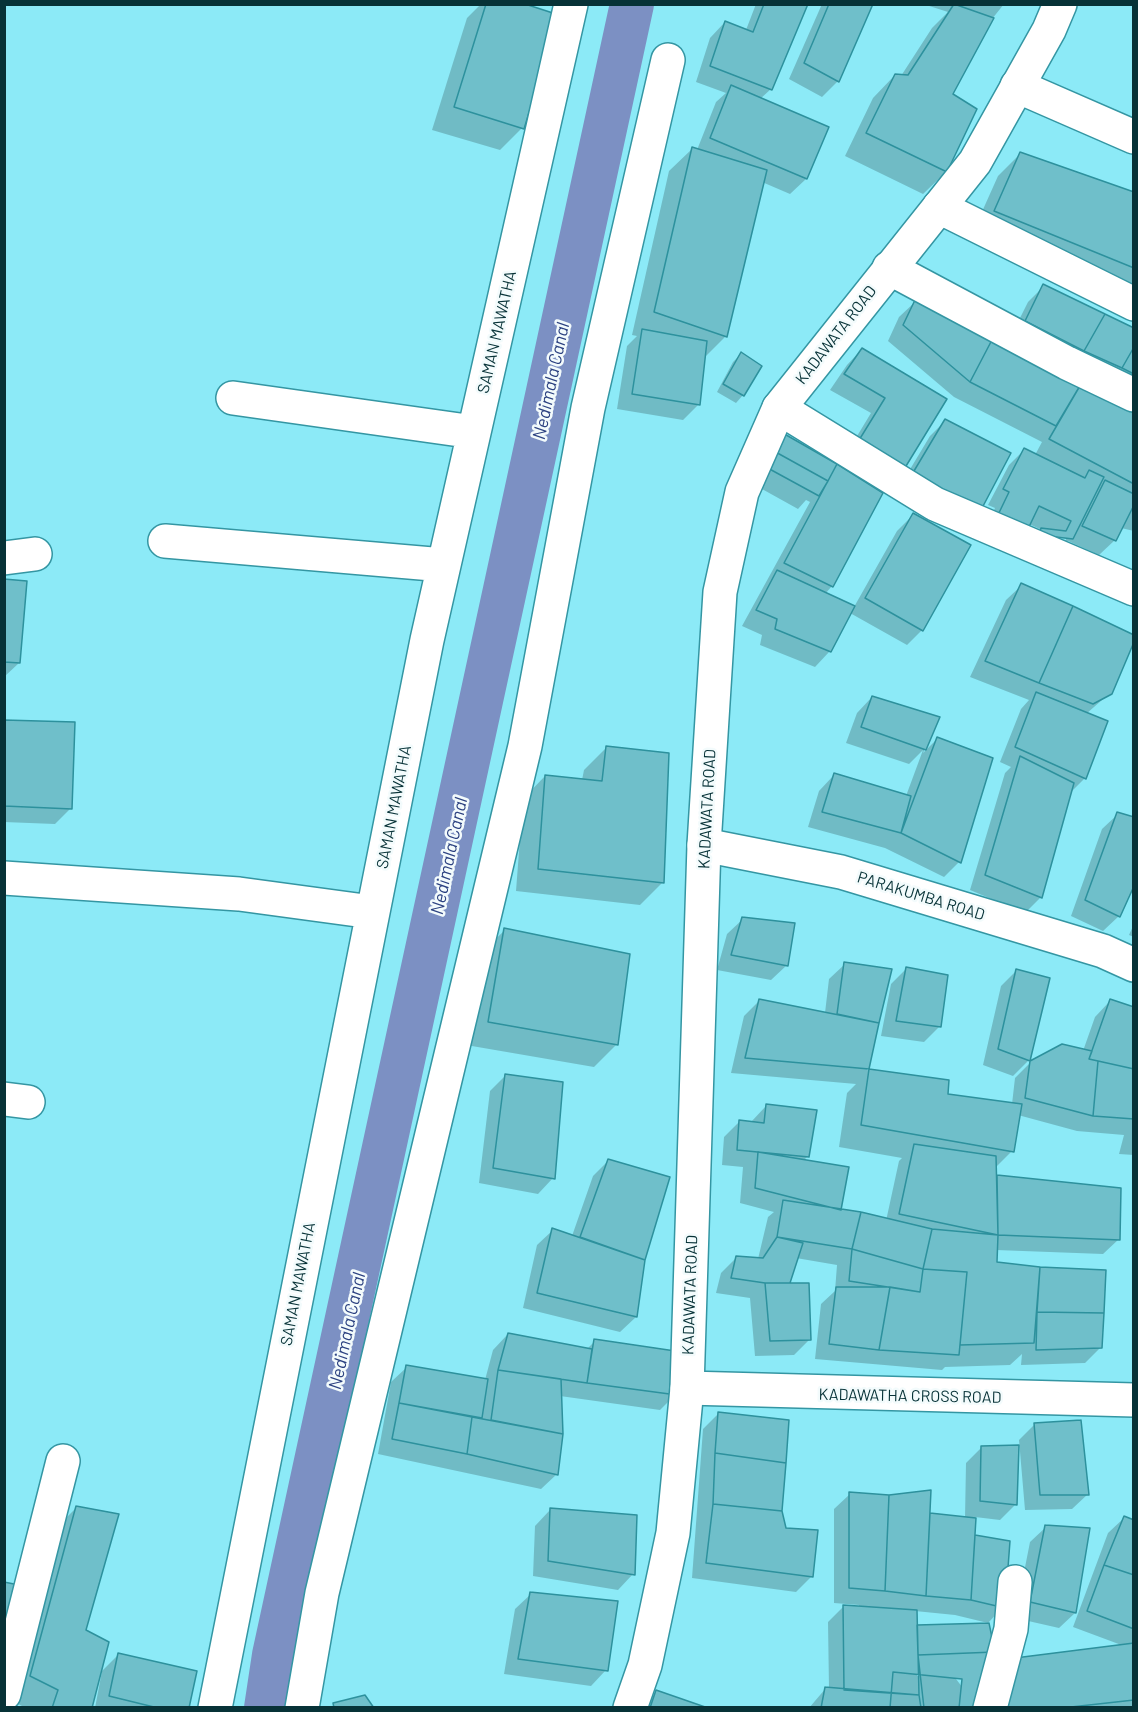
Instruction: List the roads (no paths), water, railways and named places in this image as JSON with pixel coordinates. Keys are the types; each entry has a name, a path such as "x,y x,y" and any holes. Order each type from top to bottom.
{"street":[{"name":"SAMAN MAWATHA","path":"215,1707 372,912 444,565 571,4"},
{"name":"KADAWATA ROAD","path":"630,1707 645,1665 673,1533 687,1388 704,845 720,592 742,492 779,408 975,162 1060,4"},
{"path":"302,1707 322,1593 525,746 588,408 668,60"},
{"path":"1017,86 1134,136"},
{"path":"939,207 1134,304"},
{"path":"889,268 1067,363 1134,395"},
{"path":"233,398 474,432"},
{"path":"779,408 935,504 1134,589"},
{"path":"165,541 444,565"},
{"name":"PARAKUMBA ROAD","path":"704,845 841,872 1103,951 1134,965"},
{"path":"4,879 239,894 372,912"},
{"name":"KADAWATHA CROSS ROAD","path":"687,1388 1134,1400"},
{"path":"4,1694 63,1461"},
{"path":"990,1707 1011,1629 1016,1582"}],"waterway":[{"name":"Nedimala Canal","path":"266,1708 274,1655 632,4"}]}
